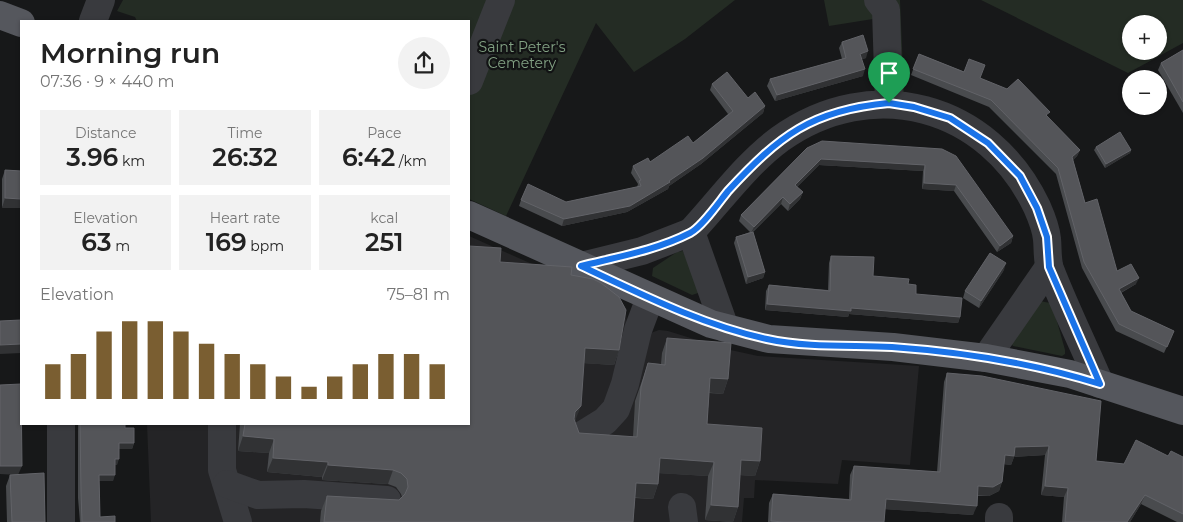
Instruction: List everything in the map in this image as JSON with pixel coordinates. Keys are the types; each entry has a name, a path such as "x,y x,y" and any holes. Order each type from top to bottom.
{"main road":[{"path":"0,15 20,22"},
{"path":"470,216 650,298 725,328 769,339 893,348 986,358 1070,374 1183,411"}],"street":[{"path":"93,20 101,0"},
{"path":"470,78 501,0"},
{"path":"878,0 886,10 889,103"},
{"path":"581,266 642,251 691,232 753,164 780,140 818,118 860,105 889,103 914,107 950,118 988,143 1020,176 1037,208 1047,237 1049,267 1100,384"},
{"path":"691,232 725,328"},
{"path":"986,358 1049,267"},
{"path":"584,434 605,421 616,409 625,384 638,330 650,298"},
{"path":"60,425 61,522"},
{"path":"222,425 222,470 238,522"},
{"path":"226,484 258,496 304,494 387,500"}],"shaded area":[{"path":"470,236 595,292 626,312 627,326 648,334 659,330 668,331 726,349 758,356 919,366 910,465 842,460 838,484 755,480 754,498 744,498 742,522 151,522 147,425 470,425"}],"green space":[{"name":"Saint Peter's Cemetery","path":"123,0 735,0 685,39 634,72 596,23 506,216 470,199 470,20 136,20 135,17 117,11"},
{"path":"824,0 900,0 904,95 876,96 873,19 829,26"},
{"path":"981,0 1183,0 1183,43 1167,52 1167,15 1122,15 1122,60 1152,60 1134,70 1122,70"},
{"path":"683,251 701,292 692,295 652,276 653,268 677,252"},
{"path":"1040,301 1050,303 1053,307 1065,350 1065,354 1062,356 1013,346 1011,343"}],"building":[{"path":"863,35 868,51 860,54 865,69 777,95 770,79 846,58 842,42"},
{"path":"1183,50 1183,102 1167,74 1167,70 1165,70 1161,63"},
{"path":"919,54 964,72 969,59 985,65 980,78 1007,89 1018,79 1050,112 1046,115 1080,150 1072,157 1085,203 1097,199 1117,271 1131,264 1139,278 1119,289 1131,311 1174,331 1167,347 1119,324 1084,262 1058,168 991,100 913,69"},
{"path":"727,72 748,98 755,92 765,106 703,158 670,182 630,206 564,219 521,200 528,184 566,202 641,186 639,181 641,180 633,166 648,158 650,162 688,136 693,143 733,111 712,84"},
{"path":"1120,132 1131,150 1106,164 1096,147"},
{"path":"822,141 942,149 956,156 1013,236 1000,246 956,185 924,183 925,165 821,159 795,185 803,192 790,204 783,197 754,227 741,215 807,148"},
{"path":"5,170 20,171 20,199 5,198"},
{"path":"753,232 765,272 748,277 736,237"},
{"path":"470,246 501,248 500,262 572,267 571,275 593,279 619,297 626,310 619,350 585,348 581,406 575,412 574,419 579,433 637,437 641,387 648,363 665,365 667,338 731,343 728,379 710,378 707,424 762,428 760,461 741,460 738,507 711,505 714,462 660,458 658,484 636,483 633,522 324,522 327,496 399,500 405,494 408,487 407,479 401,473 393,470 273,458 274,439 243,436 245,425 470,425"},
{"path":"990,253 1006,263 981,301 965,291"},
{"path":"831,256 874,257 873,276 909,279 908,284 916,285 916,294 962,298 960,317 851,308 851,311 767,304 769,285 830,291"},
{"path":"20,320 20,344 0,345 0,321"},
{"path":"947,373 982,376 1101,401 1096,461 1124,464 1136,440 1168,456 1171,451 1183,457 1183,514 1145,495 1127,522 1065,522 1068,488 1045,486 1049,446 1015,447 1014,456 1005,455 1002,482 993,487 978,486 977,506 886,499 884,522 771,521 773,494 851,500 854,466 940,472"},
{"path":"20,384 22,466 0,466 0,385"},
{"path":"80,425 125,425 125,428 134,428 134,443 119,443 119,459 115,459 115,475 99,475 100,517 115,516 115,522 82,522"},
{"path":"44,473 45,522 12,522 10,475"}],"route":[{"path":"889,103 914,107 950,118 988,143 1020,176 1037,208 1047,237 1049,267 1100,384 1070,374 986,358 893,348 817,344 769,339 711,324 581,266 642,251 691,232 753,164 780,140 818,118 860,105 889,103"}]}
